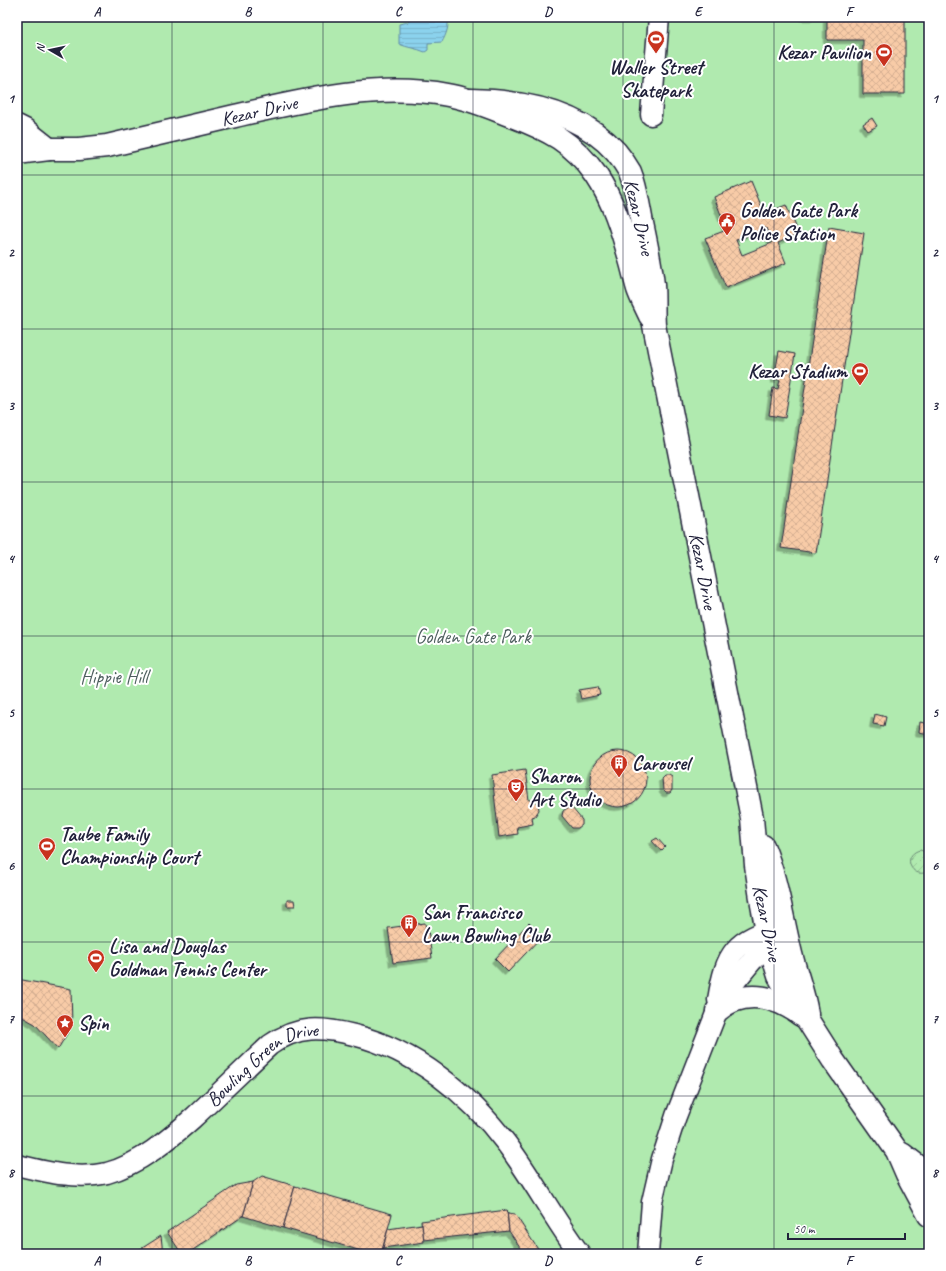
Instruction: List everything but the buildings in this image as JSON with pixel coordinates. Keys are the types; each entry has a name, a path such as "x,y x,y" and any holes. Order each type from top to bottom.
{"main road":[{"name":"Kezar Drive","path":"17,153 49,148 79,149 107,146 287,104 330,96 384,91 426,92 471,100 558,136 579,154 602,185 615,210 638,289 654,325"},
{"name":"Kezar Drive","path":"471,100 494,100 526,105 572,119 586,127 607,143 622,160 629,171 636,192 649,258 653,287 654,325 752,818 769,860 777,936 804,997 807,1019 833,1060 897,1151 929,1215"},
{"path":"17,126 25,130 49,148"},
{"path":"558,136 614,166 629,171 621,186 630,258"},
{"path":"717,1011 731,1001 746,996 755,996 780,1003 799,1012 807,1019"},
{"name":"Kezar Drive","path":"897,1151 929,1178"}],"street":[{"path":"651,115 659,17"},
{"path":"648,1254 652,1202 662,1158 676,1116 717,1011 729,989 752,961 777,936"},
{"name":"Bowling Green Drive","path":"17,1165 81,1176 106,1173 118,1169 148,1154 163,1144 197,1115 266,1049 279,1039 288,1034 308,1029 332,1030 360,1037 394,1050 426,1068 450,1085 468,1101 506,1143 561,1229 580,1254"}],"green space":[{"name":"Golden Gate Park","path":"17,17 929,17 929,1254 17,1254"},
{"path":"920,850 929,853 929,871 923,873 918,873 913,870 910,861 914,853"}],"water":[{"path":"411,17 447,17 448,27 442,42 428,43 428,50 425,52 399,44 399,24 408,22"}],"place":[{"name":"Waller Street Skatepark","path":"656,54"},
{"name":"Kezar Pavilion","path":"884,67"},
{"name":"Golden Gate Park Police Station","path":"727,236"},
{"name":"Kezar Stadium","path":"860,386"},
{"name":"Carousel","path":"619,778"},
{"name":"Sharon Art Studio","path":"516,802"},
{"name":"Taube Family Championship Court","path":"47,861"},
{"name":"San Francisco Lawn Bowling Club","path":"409,938"},
{"name":"Lisa and Douglas Goldman Tennis Center","path":"96,973"},
{"name":"Spin","path":"65,1038"}],"park label":[{"name":"Hippie Hill","path":"114,676"}]}
